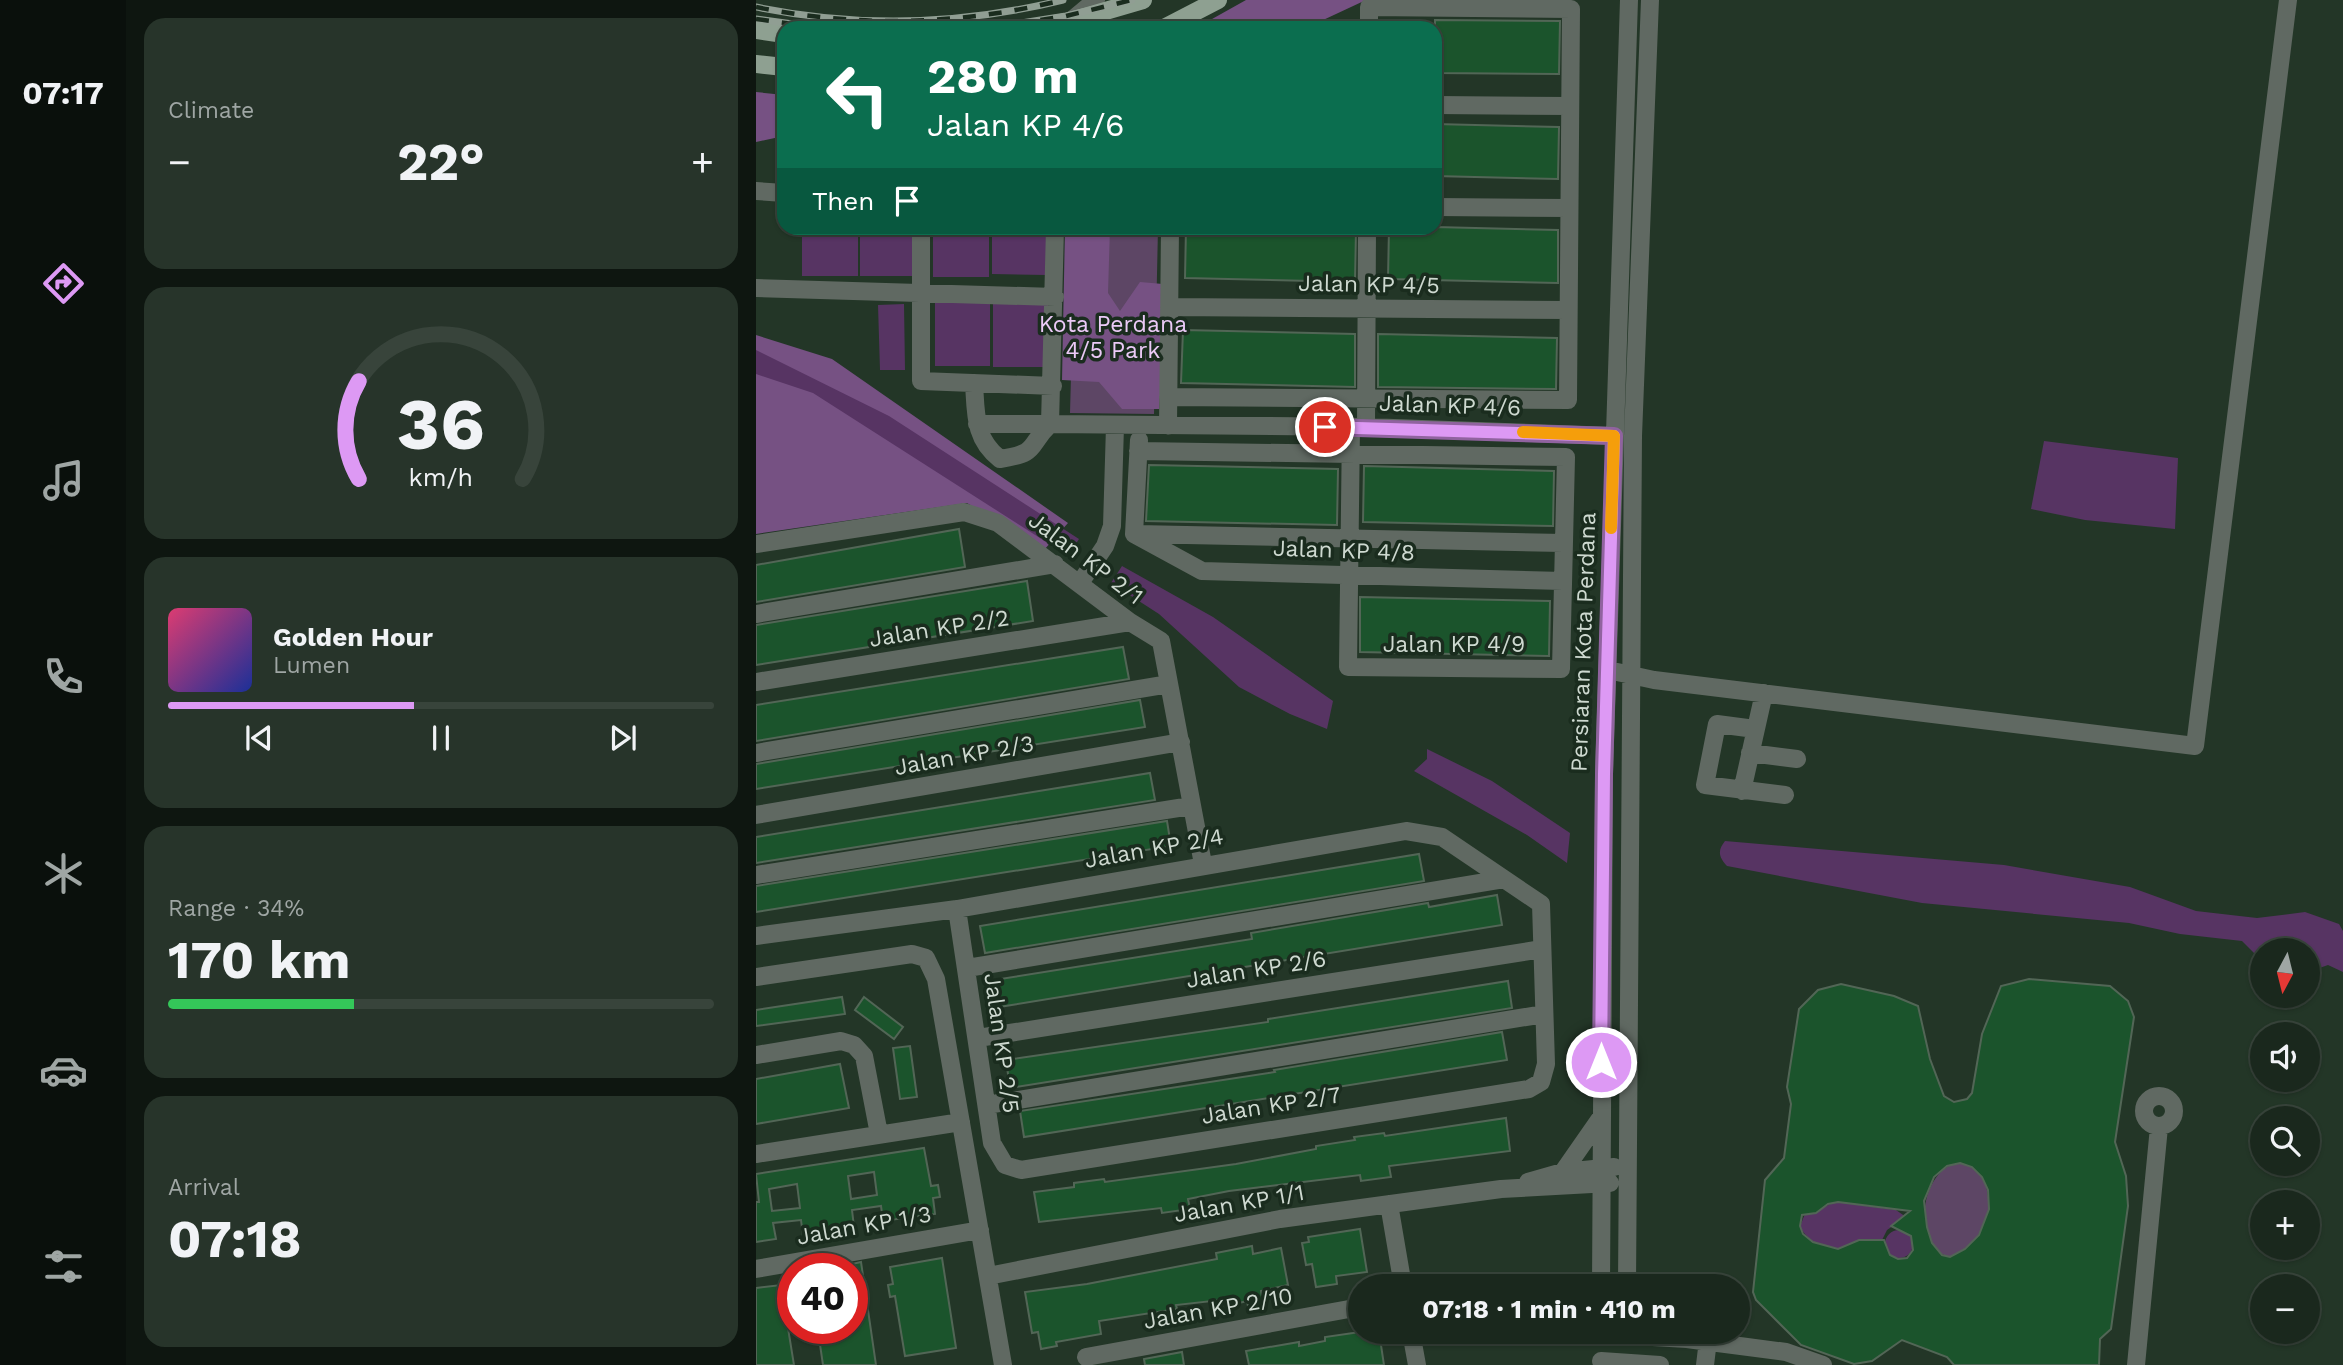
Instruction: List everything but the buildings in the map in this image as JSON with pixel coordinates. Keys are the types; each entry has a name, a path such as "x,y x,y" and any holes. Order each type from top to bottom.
{"main road":[{"path":"1070,21 1143,0"},
{"path":"1178,21 1218,0"},
{"path":"756,30 777,33"},
{"path":"756,64 777,66"}],"street":[{"path":"1070,21 1096,0"},
{"name":"Persiaran Kota Perdana","path":"1601,1274 1601,956 1614,436 1629,0"},
{"name":"Persiaran Kota Perdana","path":"1629,1274 1633,436 1650,0"},
{"path":"1608,670 1763,693 2195,746 2287,0"},
{"path":"1369,21 1369,7 1571,9 1569,310"},
{"path":"1442,104 1570,106"},
{"path":"756,191 777,192"},
{"path":"1442,206 1569,208"},
{"path":"921,235 921,381 1053,386"},
{"path":"974,383 977,424 986,448 1000,459 1020,456 1036,445 1050,424 1055,235"},
{"path":"1168,426 1170,235"},
{"path":"1349,575 1350,454 1366,398 1367,235"},
{"path":"756,288 1055,297"},
{"name":"Jalan KP 4/5","path":"1169,307 1569,310"},
{"name":"Jalan KP 4/6","path":"1168,397 1568,400 1569,310"},
{"name":"Jalan KP 4/6","path":"977,424 1358,427 1614,436"},
{"path":"1080,583 1105,546 1112,526 1115,426"},
{"path":"1133,534 1140,426"},
{"path":"1138,451 1566,457 1563,580"},
{"name":"Jalan KP 2/1","path":"756,544 964,512 998,523 1130,622 1161,641 1203,864"},
{"name":"Jalan KP 4/8","path":"1133,534 1563,543"},
{"name":"Jalan KP 4/8","path":"1133,534 1202,571 1563,580"},
{"path":"756,614 1055,564"},
{"name":"Jalan KP 4/9","path":"1349,575 1348,667 1561,669 1563,580"},
{"name":"Jalan KP 2/2","path":"756,682 1130,622"},
{"path":"756,753 1169,684"},
{"path":"1742,791 1763,693"},
{"path":"1755,730 1717,724 1705,785 1785,795"},
{"name":"Jalan KP 2/3","path":"756,815 1181,743"},
{"path":"1750,753 1797,759"},
{"path":"756,875 1191,806"},
{"name":"Jalan KP 2/4","path":"756,936 957,909 1203,864 1406,831 1442,837 1541,904 1542,948"},
{"path":"967,968 1504,879"},
{"name":"Jalan KP 2/5","path":"957,909 992,1143 1005,1165 1020,1170"},
{"path":"987,1105 1544,1014 1542,948"},
{"name":"Jalan KP 2/6","path":"978,1038 1542,948"},
{"path":"756,977 912,954 926,958 936,979 1003,1365"},
{"name":"Jalan KP 2/7","path":"1020,1170 1529,1089 1541,1082 1546,1065 1544,1014"},
{"path":"756,1055 841,1041 854,1045 864,1056 879,1134"},
{"path":"1563,1172 1602,1116"},
{"path":"756,1154 961,1122"},
{"path":"2137,1365 2159,1127"},
{"name":"Jalan KP 1/1","path":"1501,1189 1563,1172 1602,1176"},
{"name":"Jalan KP 1/1","path":"988,1276 1280,1219 1628,1173"},
{"path":"1389,1204 1401,1274"},
{"name":"Jalan KP 1/3","path":"756,1269 980,1230"},
{"name":"Jalan KP 2/10","path":"1086,1357 1348,1309"},
{"path":"1413,1344 1417,1365"},
{"path":"1601,1344 1601,1363 1660,1365"},
{"path":"1626,1344 1626,1363"},
{"path":"1705,1365 1707,1344"},
{"path":"1732,1344 1785,1359 1823,1365"}],"green space":[{"path":"1246,0 1366,0 1321,21 1208,21"},
{"path":"756,92 777,94 777,138 756,142"},
{"name":"Kota Perdana 4/5 Park","path":"1065,235 1110,235 1108,293 1120,311 1140,282 1163,284 1163,355 1159,409 1122,409 1099,382 1062,380"},
{"name":"Kota Perdana 4/5 Park","path":"1075,235 1158,235 1154,414 1070,413"},
{"path":"756,335 832,359 1068,523 1044,550 967,503 756,534"},
{"path":"1953,1164 1965,1164 1981,1176 1986,1185 1988,1207 1983,1228 1964,1248 1950,1257 1938,1251 1930,1240 1925,1227 1924,1212 1933,1183 1942,1171"}],"shaded area":[{"path":"802,235 858,235 858,276 802,276"},
{"path":"860,235 916,235 916,276 860,276"},
{"path":"933,235 989,235 989,277 933,277"},
{"path":"992,235 1047,235 1047,275 992,274"},
{"path":"935,299 990,300 990,366 935,366"},
{"path":"993,300 1048,300 1048,367 993,367"},
{"path":"904,304 905,370 880,370 878,305"},
{"path":"756,350 889,416 1079,539 1068,556 813,393 756,374"},
{"path":"2044,441 2178,458 2175,529 2085,520 2031,509"},
{"path":"1122,566 1213,617 1333,701 1327,729 1290,714 1239,687 1159,614 1111,583"},
{"path":"1427,749 1492,781 1570,833 1567,863 1527,835 1414,771 1427,759"},
{"path":"1725,841 2004,865 2130,887 2196,911 2257,918 2305,912 2339,924 2343,931 2343,972 2328,965 2320,968 2320,938 2250,938 2250,949 2242,941 2180,934 2129,923 1922,903 1727,866 1720,854"},
{"path":"1838,1202 1896,1210 1906,1217 1887,1230 1881,1242 1865,1241 1837,1249 1824,1246 1807,1236 1800,1226 1805,1214"},
{"path":"1899,1230 1909,1234 1913,1244 1909,1254 1899,1258 1889,1254 1885,1244 1889,1234"}],"railway":[{"path":"756,7 833,18 910,21 987,15 1063,0"},
{"path":"1034,21 1132,0"},
{"path":"756,19 777,22"}],"slow traffic":[{"path":"1523,432 1614,436 1611,528"}],"route":[{"path":"1325,427 1614,436 1604,774 1601,1062"}]}
